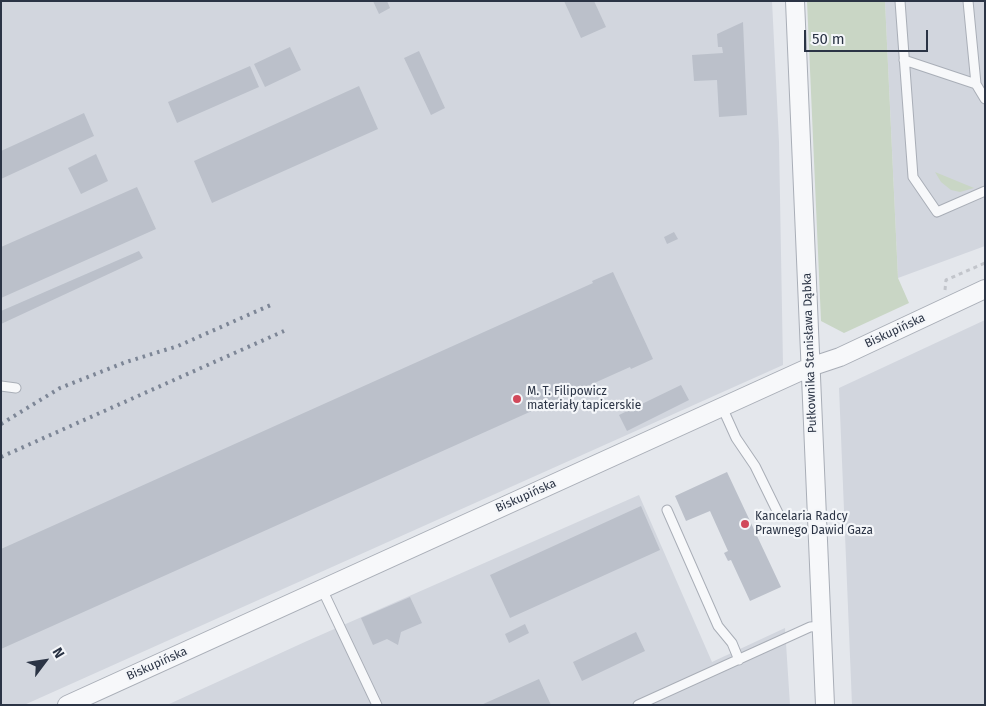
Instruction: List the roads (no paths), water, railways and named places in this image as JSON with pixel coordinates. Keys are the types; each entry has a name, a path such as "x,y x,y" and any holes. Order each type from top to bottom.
{"street":[{"name":"Pułkownika Stanisława Dąbka","path":"795,1 825,705"},
{"name":"Biskupińska","path":"67,705 810,367 840,357 985,289"}],"lane":[{"path":"900,1 913,177 937,212 985,191"},
{"path":"968,1 976,84 985,99"},
{"path":"904,60 976,84"},
{"path":"1,386 16,388"},
{"path":"722,407 736,438 755,466 779,515"},
{"path":"667,510 718,626 732,643 739,660"},
{"path":"322,589 377,705"},
{"path":"638,705 810,627 822,626"}],"railway":[{"path":"1,424 60,388 126,362 178,346 273,304"},
{"path":"1,457 284,331"}],"place":[{"name":"M. T. Filipowicz materiały tapicerskie","path":"517,399"},
{"name":"Kancelaria Radcy Prawnego Dawid Gaza","path":"745,524"}]}
